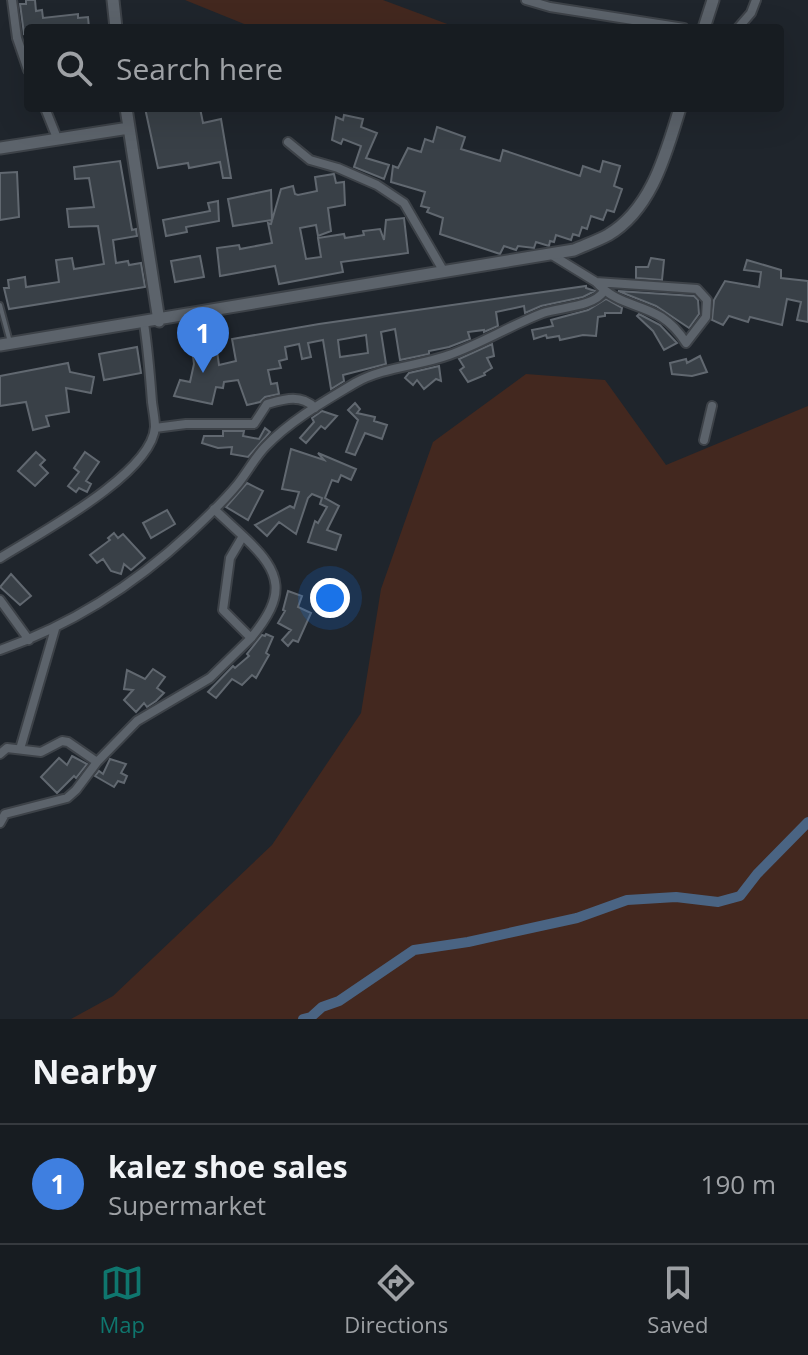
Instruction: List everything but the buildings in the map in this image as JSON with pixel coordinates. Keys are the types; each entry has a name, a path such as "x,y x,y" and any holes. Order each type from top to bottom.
{"main road":[{"path":"113,0 116,24"},
{"path":"705,24 713,0"},
{"path":"127,112 159,321"},
{"path":"6,345 574,250 611,233 642,201 662,167 679,112"},
{"path":"0,148 129,128"}],"street":[{"path":"12,0 17,38 24,58"},
{"path":"526,0 550,7 658,24"},
{"path":"741,24 751,13 756,0"},
{"path":"47,112 57,138"},
{"path":"288,142 310,160 356,176 397,197 412,215 444,272"},
{"path":"552,255 596,282 604,291 665,318 677,328 686,343 703,323 708,306 705,296 697,289 596,282"},
{"path":"0,650 55,629 135,580 191,533 234,489 264,447 315,408 368,377 449,355 542,314 596,300 604,291"},
{"path":"0,558 80,509 146,452 155,428 144,323"},
{"path":"155,428 186,424 254,424 267,404 292,398 303,399 315,408"},
{"path":"704,440 712,406"},
{"path":"0,823 3,810 67,798 137,721 210,678 251,638 272,609 277,588 268,565 258,550 214,509"},
{"path":"243,536 230,558 223,610 251,638"},
{"path":"0,600 29,640"},
{"path":"20,749 55,629"},
{"path":"0,754 7,748 41,752 62,741 97,762"}],"lane":[{"path":"0,305 6,345"}],"shaded area":[{"path":"185,0 383,0 447,24 244,24"},
{"path":"526,374 605,380 666,465 808,406 808,1019 71,1019 113,996 272,845 361,713 381,589 433,442"}],"waterway":[{"path":"303,1019 339,1001 414,950 468,942 577,918 627,900 676,897 718,902 740,896 808,822"}],"place":[{"name":"kalez shoe sales","path":"203,373"}]}
